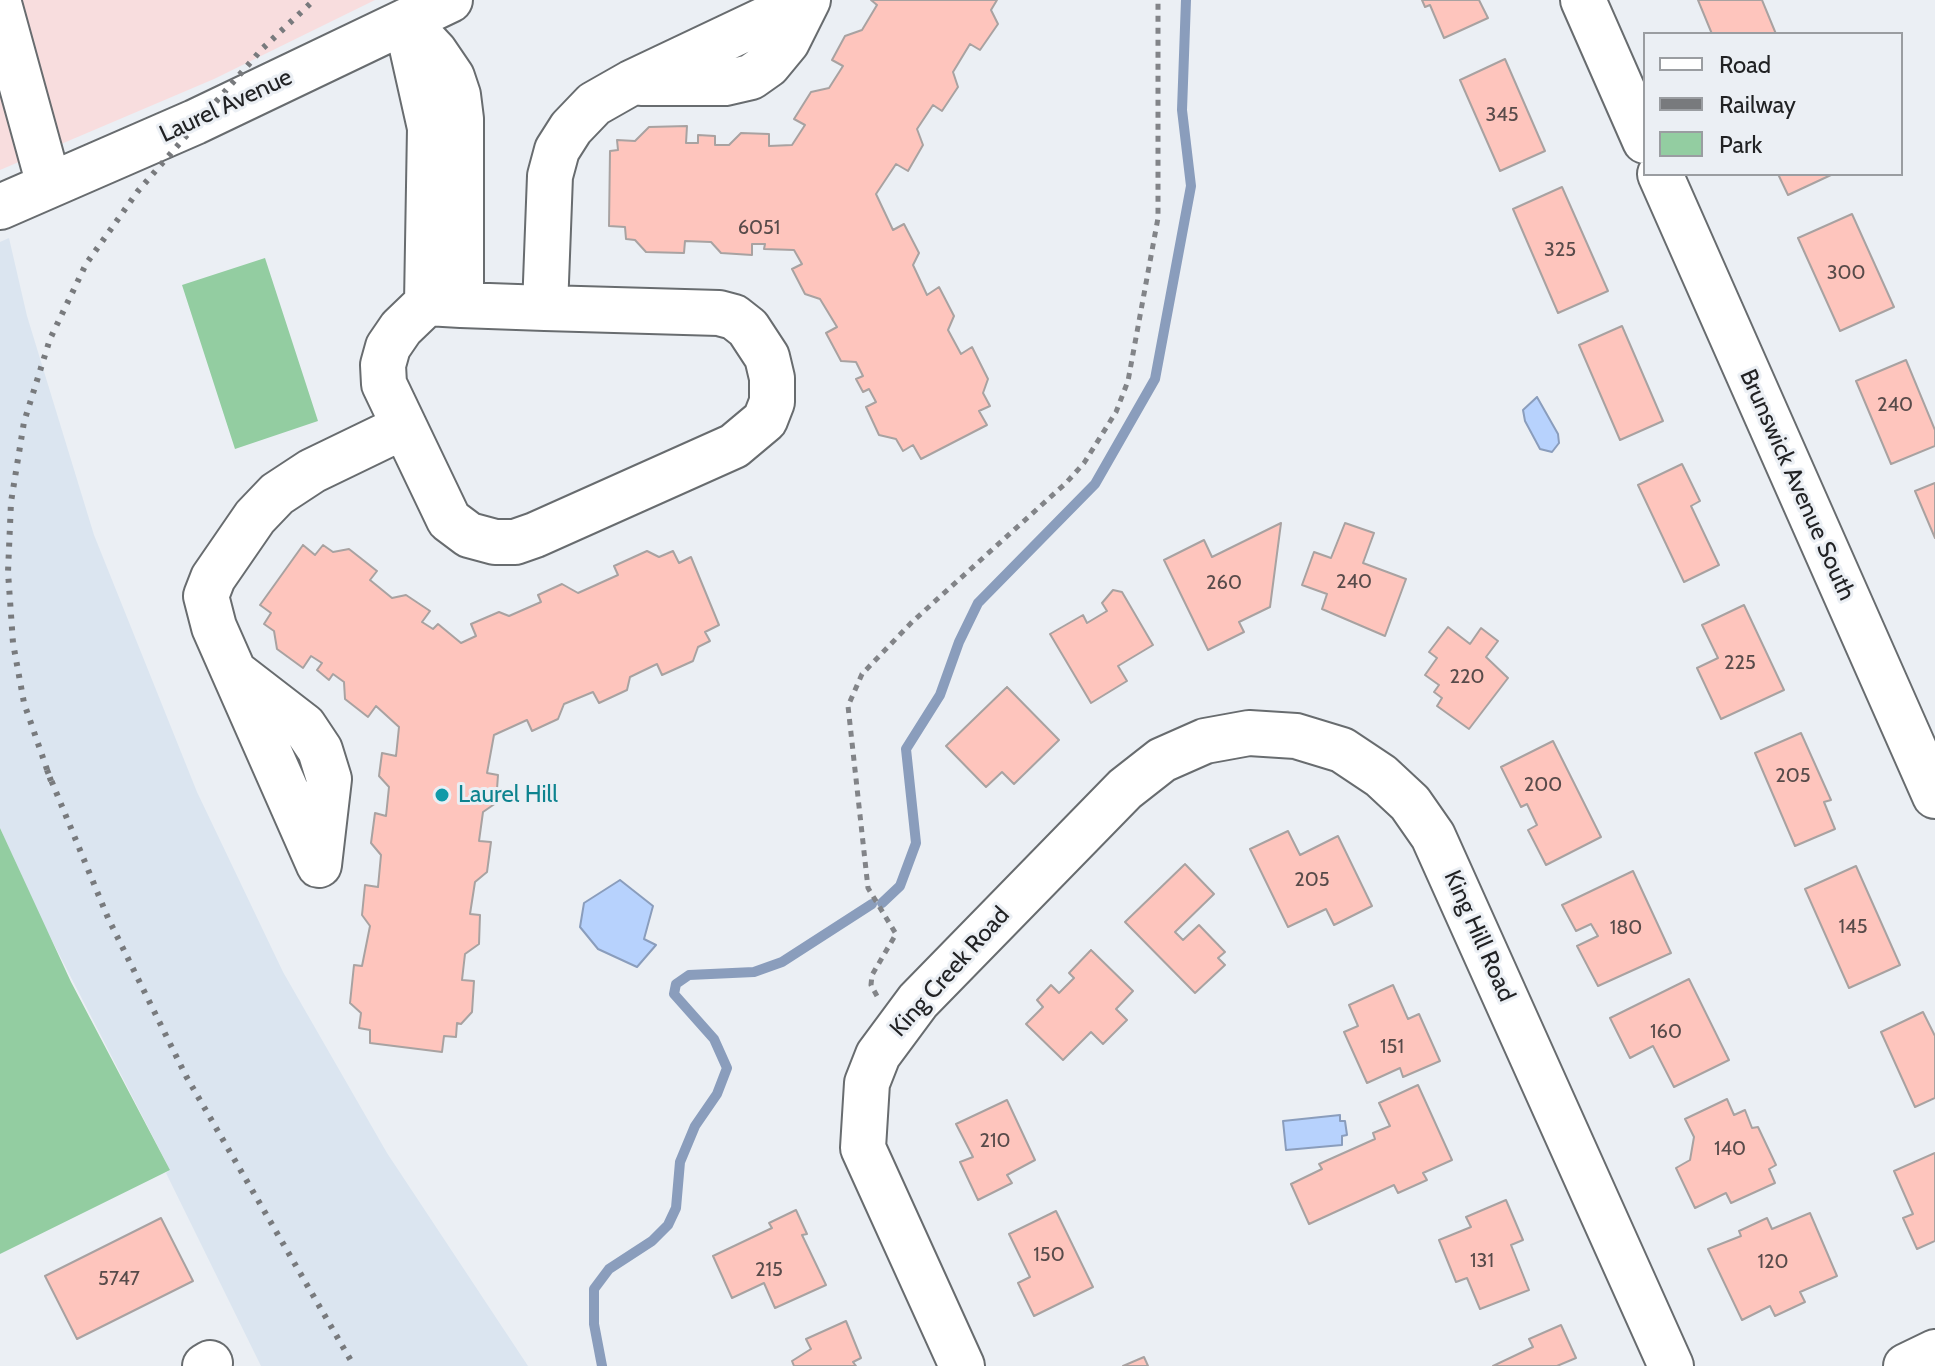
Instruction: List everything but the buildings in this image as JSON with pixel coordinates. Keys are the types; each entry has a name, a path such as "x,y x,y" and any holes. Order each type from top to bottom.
{"street":[{"name":"Laurel Avenue","path":"0,207 195,122 450,0"},
{"path":"545,308 550,176 557,150 594,104 631,83 725,83 751,77 768,65 787,42 807,0"},
{"path":"1583,0 1643,136"},
{"path":"0,7 49,185"},
{"path":"406,21 435,52 452,77 458,95 461,119 444,304"},
{"name":"Brunswick Avenue South","path":"1661,176 1935,796"},
{"path":"444,304 545,308 719,313 734,317 748,328 767,357 772,378 772,402 765,420 734,446 515,542 469,535 449,520 384,384 383,365 388,347 401,328 444,304"},
{"path":"317,877 214,627 206,596 213,578 246,529 277,494 403,427"},
{"name":"King Hill Road","path":"1125,789 1162,760 1205,741 1249,733 1296,736 1342,750 1381,776 1410,803 1451,871 1671,1366"},
{"name":"King Creek Road","path":"962,1366 863,1148 867,1083 890,1036 918,1001 1125,789"},
{"path":"1906,1366 1935,1352"}],"path":[{"path":"896,934 868,888 848,706 862,674 870,665 912,622 1066,483 1084,463 1116,412 1128,381 1158,218 1158,0"}],"shaded area":[{"path":"0,0 375,0 214,79 0,170"},
{"path":"9,238 27,316 94,535 197,792 283,972 387,1153 528,1366 261,1366 166,1173 170,1170 43,923 0,828 0,242"}],"green space":[{"path":"265,258 318,421 235,449 182,285"},
{"path":"0,828 71,982 170,1170 0,1254"}],"water":[{"path":"1537,397 1558,434 1559,443 1552,452 1540,449 1525,421 1523,410"},
{"path":"620,880 653,906 644,939 656,945 637,967 598,949 580,927 584,903"},
{"path":"1340,1115 1340,1121 1345,1121 1347,1135 1342,1136 1342,1145 1286,1150 1283,1121"}],"waterway":[{"path":"882,903 900,886 916,843 906,749 940,695 959,642 978,603 1095,484 1155,379 1191,186 1182,110 1186,0"},
{"path":"602,1366 594,1324 594,1289 609,1269 652,1241 668,1225 676,1208 680,1162 695,1126 717,1094 727,1068 714,1039 674,994 676,984 689,975 754,972 782,962 872,904"}],"railway":[{"path":"51,781 24,703 13,643 8,572 11,502 24,422 50,339 86,264 138,191 262,49 314,0"},
{"path":"47,770 108,918 186,1076 354,1366"}],"place":[{"name":"Laurel Hill","path":"442,795"}]}
